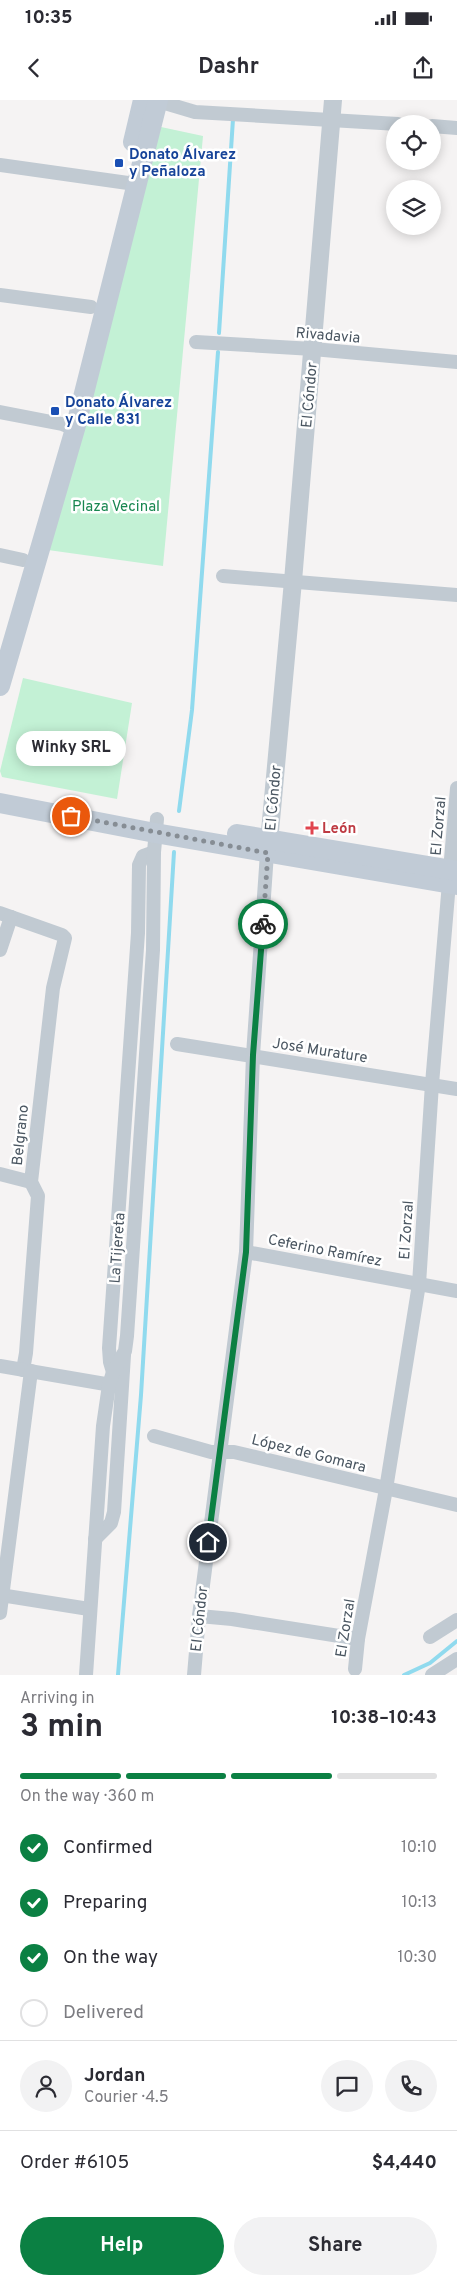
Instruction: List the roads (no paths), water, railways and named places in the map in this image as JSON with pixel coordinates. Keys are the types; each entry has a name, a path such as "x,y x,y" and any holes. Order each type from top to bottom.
{"main road":[{"path":"0,639 23,560 68,427 91,307 153,100"},
{"path":"0,686 68,427 129,183"},
{"path":"0,789 156,835"},
{"path":"0,803 156,835 268,846 453,877"}],"street":[{"path":"153,100 195,112 386,123"},
{"name":"El Cóndor","path":"194,1675 199,1616 246,1252 253,1055 268,846 293,581 333,100"},
{"path":"441,127 457,128"},
{"path":"0,165 129,183"},
{"path":"0,296 91,307"},
{"name":"Rivadavia","path":"196,342 313,349 457,362"},
{"path":"0,412 68,427"},
{"path":"0,555 23,560"},
{"path":"223,576 457,595"},
{"name":"El Zorzal","path":"355,1669 358,1639 386,1489 419,1284 432,1084 453,877 457,788"},
{"path":"86,1675 95,1539 111,1523 114,1512 115,1381 110,1362 109,1348 137,950 139,865 156,835"},
{"name":"La Tijereta","path":"115,1381 127,1336 146,1075 156,835"},
{"path":"0,950 6,915"},
{"name":"Belgrano","path":"0,1613 27,1371 26,1353 38,1196 31,1182 54,982 64,943 62,934 6,915"},
{"path":"137,950 153,943"},
{"name":"José Murature","path":"177,1044 457,1089"},
{"path":"128,1072 146,1075"},
{"path":"0,1174 31,1182"},
{"name":"Ceferino Ramírez","path":"246,1252 457,1291"},
{"path":"0,1366 115,1381"},
{"name":"López de Gomara","path":"154,1436 211,1452 234,1452 457,1505"},
{"path":"1,1595 89,1609"},
{"path":"199,1616 232,1619 358,1639"},
{"path":"430,1637 457,1620"},
{"path":"432,1675 457,1659"}],"waterway":[{"path":"219,333 233,119"},
{"path":"179,811 192,710 218,352"},
{"path":"118,1675 141,1395 174,852"},
{"path":"404,1675 430,1663 457,1641"}],"place":[{"name":"Donato Álvarez y Peñaloza","path":"119,163"},
{"name":"Donato Álvarez y Calle 831","path":"55,411"},
{"name":"Winky SRL","path":"71,816"},
{"name":"León","path":"312,828"}],"park label":[{"name":"Plaza Vecinal","path":"116,506"}]}
